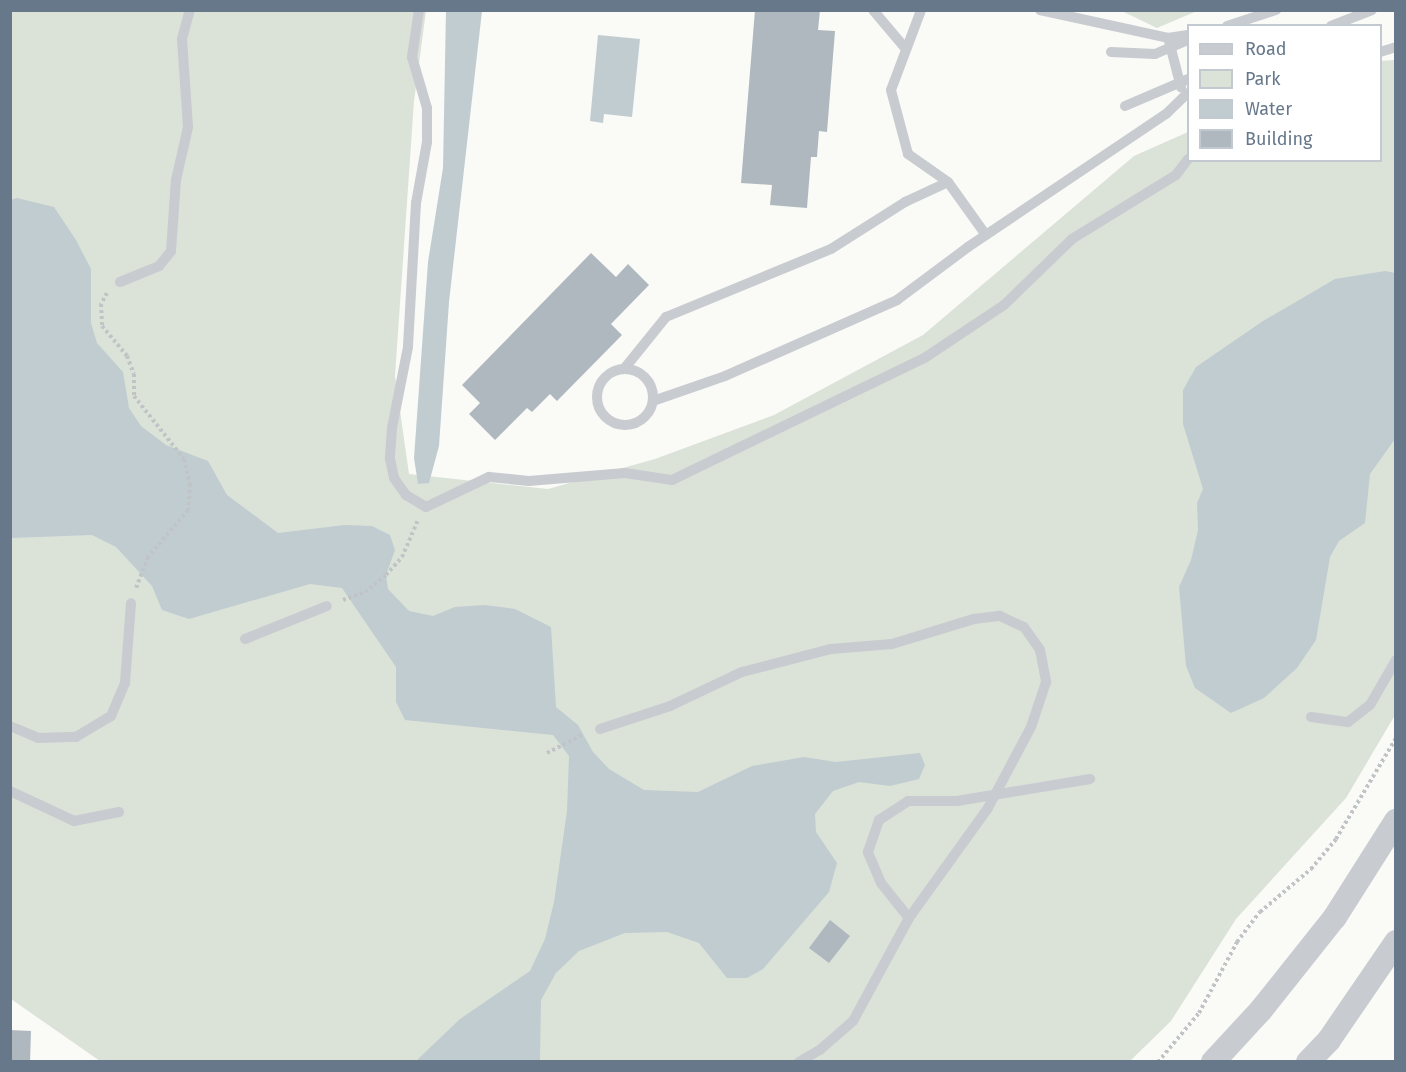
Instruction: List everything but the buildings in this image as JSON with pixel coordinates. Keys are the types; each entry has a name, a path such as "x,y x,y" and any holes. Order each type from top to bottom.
{"street":[{"path":"1213,1062 1261,1010 1335,917 1395,821"},
{"path":"1308,1062 1329,1040 1395,942"}],"lane":[{"path":"120,282 159,266 171,251 176,180 188,127 182,39 190,10"},
{"path":"419,10 412,57 427,108 428,142 416,203 408,346 392,428 390,459 394,478 406,495 426,507 489,477 529,481 625,473 672,480 926,357 1004,305 1072,239 1176,175 1187,160"},
{"path":"873,10 906,48"},
{"path":"921,10 891,90 908,154 948,182 986,235"},
{"path":"1041,10 1169,43 1187,40"},
{"path":"1233,24 1276,10"},
{"path":"1336,24 1372,10"},
{"path":"1111,52 1155,54 1169,43 1187,35"},
{"path":"948,182 905,202 831,249 666,318 624,369 609,374 598,389 599,407 604,415 619,424 637,422 653,401 725,376 897,300 986,235 1166,114 1186,95 1184,81 1169,43"},
{"path":"1125,106 1184,81"},
{"path":"624,369 644,375 650,382 653,401"},
{"path":"10,726 38,738 76,737 111,716 125,683 131,603"},
{"path":"245,639 327,606"},
{"path":"600,729 670,706 742,672 802,655 892,644 974,619 1000,616 1024,627 1040,650 1046,682 1031,727 995,794 946,869 909,918 853,1021 821,1049 799,1062"},
{"path":"1311,717 1348,722 1370,705 1395,660"},
{"path":"909,918 881,883 868,852 879,820 908,801 957,801 1090,779"},
{"path":"10,791 74,821 119,812"}],"path":[{"path":"120,282 110,288 101,304 102,326 127,356 134,374 134,396 184,459 190,484 188,510 148,557 131,603"},
{"path":"327,606 365,592 386,575 402,556 415,524"},
{"path":"547,753 600,729"},
{"path":"1158,1062 1199,1013 1237,942 1260,912 1311,869 1336,839 1395,738"}],"green space":[{"path":"11,11 426,11 414,101 395,376 409,474 548,489 655,459 774,415 923,335 1134,156 1187,132 1187,162 1382,162 1382,61 1395,60 1395,715 1346,798 1236,919 1171,1021 1130,1061 100,1061 11,999"},
{"path":"1122,11 1197,11 1157,28"}],"water":[{"path":"446,10 482,11 449,302 439,446 429,483 418,484 414,458 428,262 443,168"},
{"path":"598,35 640,39 632,117 604,114 603,123 590,121"},
{"path":"17,198 54,207 76,240 91,269 91,323 97,343 123,372 129,408 141,426 166,445 208,461 227,495 278,533 345,525 372,526 390,535 395,550 386,575 388,589 409,611 433,616 455,607 485,605 515,609 551,627 556,707 578,725 593,752 609,769 644,790 698,792 752,766 804,757 836,762 920,753 925,765 919,779 890,786 859,782 833,791 815,814 816,832 837,863 829,892 763,969 747,978 727,978 699,943 667,932 625,933 579,951 556,973 541,1000 540,1061 416,1061 460,1019 530,971 545,939 554,902 567,811 569,756 553,735 405,720 396,702 396,667 342,588 310,584 189,619 162,610 152,586 116,547 92,535 11,538 10,200"},
{"path":"1385,271 1395,273 1395,439 1370,474 1365,523 1339,541 1330,557 1316,640 1297,668 1264,698 1231,713 1195,688 1186,666 1179,587 1191,560 1198,530 1197,503 1203,489 1183,424 1183,390 1196,367 1263,321 1335,279"}]}
